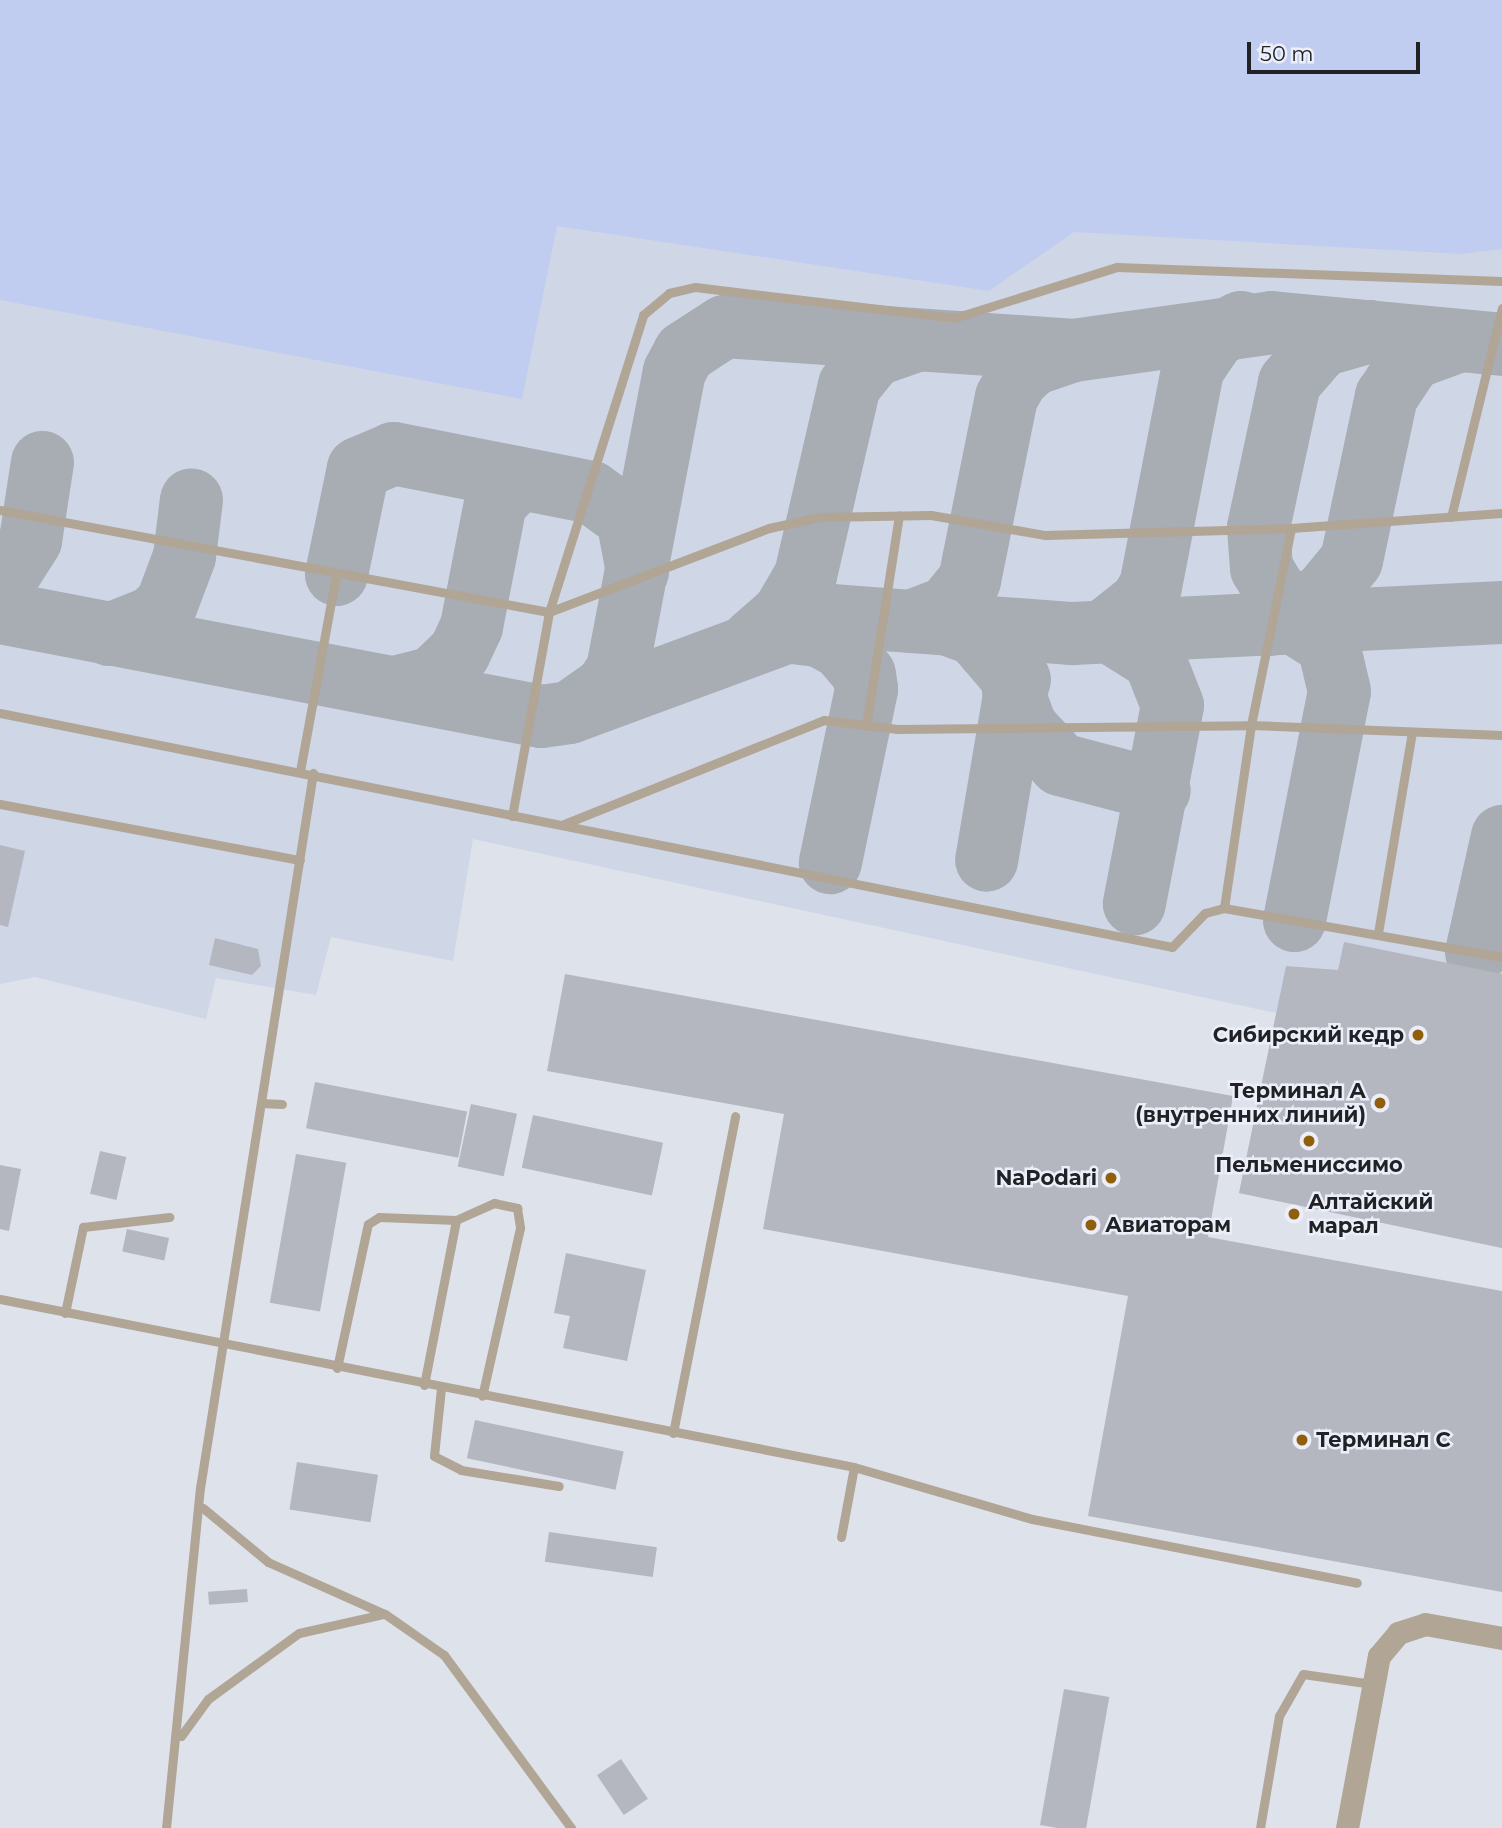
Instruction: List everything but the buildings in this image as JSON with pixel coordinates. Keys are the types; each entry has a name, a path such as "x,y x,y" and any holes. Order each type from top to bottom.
{"street":[{"path":"1347,1828 1379,1656 1398,1633 1425,1624 1502,1638"}],"lane":[{"path":"512,816 549,612 643,315 669,293 695,287 954,318 1117,267 1502,281"},
{"path":"1451,517 1502,308"},
{"path":"0,510 549,612 769,528 820,517 931,516 1032,534 1291,528 1502,513"},
{"path":"866,726 899,516"},
{"path":"1224,908 1251,725 1291,528"},
{"path":"300,771 336,574"},
{"path":"0,713 1172,947 1205,913 1224,908 1378,933 1502,957"},
{"path":"563,824 818,722 866,726 1251,725 1502,735"},
{"path":"1378,933 1412,732"},
{"path":"166,1828 180,1737 203,1508 200,1488 313,774"},
{"path":"0,804 300,860"},
{"path":"261,1103 282,1104"},
{"path":"673,1433 736,1116"},
{"path":"337,1368 368,1224 379,1217 456,1220 494,1203 517,1208 521,1216 482,1396"},
{"path":"65,1313 83,1227 169,1217"},
{"path":"424,1385 456,1220"},
{"path":"0,1299 337,1368 854,1468 1032,1519 1357,1583"},
{"path":"441,1388 435,1457 461,1470 559,1486"},
{"path":"841,1537 854,1468"},
{"path":"203,1508 268,1562 385,1614 444,1655 571,1828"},
{"path":"180,1737 208,1699 299,1633 385,1614"},
{"path":"1260,1828 1279,1716 1303,1674 1374,1684"}],"shaded area":[{"path":"0,0 1502,0 1502,1248 1239,1193 1276,1013 473,839 453,961 331,937 316,995 216,978 206,1019 35,977 0,984"},
{"path":"0,0 1502,0 1502,249 1461,254 1074,232 989,291 557,226 522,399 0,300"}],"taxiway":[{"path":"1106,629 1140,602 1150,586 1192,369 1214,336 1240,322"},
{"path":"571,711 605,687 617,669 674,371 684,352 724,326 1073,350 1271,322 1502,344"},
{"path":"1334,621 1299,611 1275,591 1261,568 1258,527 1289,382 1321,345 1370,331"},
{"path":"752,640 783,613 805,575 849,385 873,355 916,340"},
{"path":"1269,624 1322,595 1351,560 1386,396 1411,358 1454,342"},
{"path":"911,621 947,607 969,580 1006,397 1016,379 1032,364 1073,350"},
{"path":"336,574 358,468 393,453 591,492 627,518 637,571"},
{"path":"0,587 30,540 42,462"},
{"path":"398,686 433,677 459,652 471,626 495,502 519,478"},
{"path":"109,634 152,617 166,604 184,556 191,499"},
{"path":"0,612 541,716 569,712 831,615 1072,633 1502,612"},
{"path":"945,623 975,634 1011,676 1014,695 986,860"},
{"path":"1294,623 1328,644 1339,691 1294,920"},
{"path":"1106,629 1154,659 1172,705 1134,903"},
{"path":"784,631 819,635 841,647 864,674 866,689 830,862"},
{"path":"1019,679 1014,695 1025,726 1060,764 1159,790"},
{"path":"1476,952 1502,836"}],"place":[{"name":"Сибирский кедр","path":"1418,1035"},
{"name":"Терминал А (внутренних линий)","path":"1380,1103"},
{"name":"Пельмениссимо","path":"1309,1141"},
{"name":"NaPodari","path":"1111,1178"},
{"name":"Алтайский марал","path":"1294,1214"},
{"name":"Авиаторам","path":"1091,1225"},
{"name":"Терминал С","path":"1302,1440"}]}
